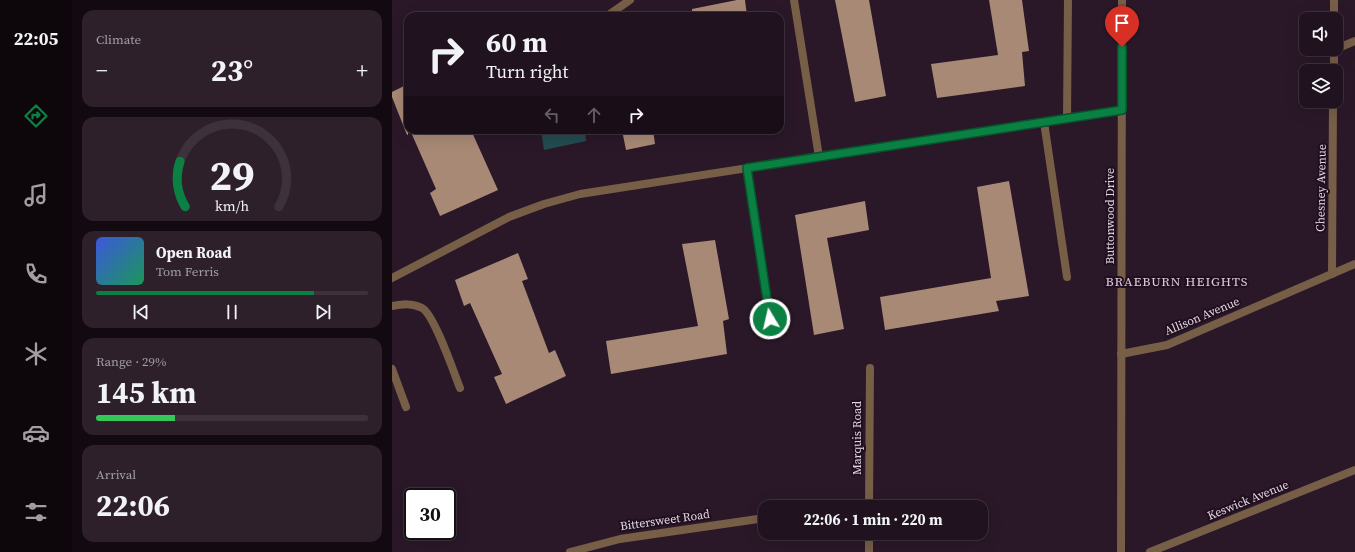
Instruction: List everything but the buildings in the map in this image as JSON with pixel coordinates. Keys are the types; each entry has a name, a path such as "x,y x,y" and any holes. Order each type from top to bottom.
{"street":[{"path":"613,12 630,0"},
{"path":"794,0 819,157"},
{"path":"1067,118 1068,0"},
{"name":"Buttonwood Drive","path":"1120,552 1122,0"},
{"path":"1334,0 1334,12"},
{"path":"1343,46 1355,41"},
{"name":"Chesney Avenue","path":"1332,274 1333,108"},
{"path":"392,278 509,217 544,204 580,194 1122,110"},
{"path":"1044,122 1068,277"},
{"path":"747,168 770,319"},
{"name":"Allison Avenue","path":"1121,354 1167,345 1355,264"},
{"path":"392,306 409,303 424,308 432,319 460,388"},
{"name":"Marquis Road","path":"869,500 870,368"},
{"path":"392,370 406,407"},
{"name":"Keswick Avenue","path":"1150,552 1355,470"},
{"name":"Bittersweet Road","path":"570,552 620,539 758,519"},
{"path":"869,540 869,552"}],"shaded area":[{"path":"542,134 585,134 586,141 544,150"}],"district":[{"name":"BRAEBURN HEIGHTS","path":"1177,281"}],"route":[{"path":"770,319 747,168 1122,110 1122,47"}]}
